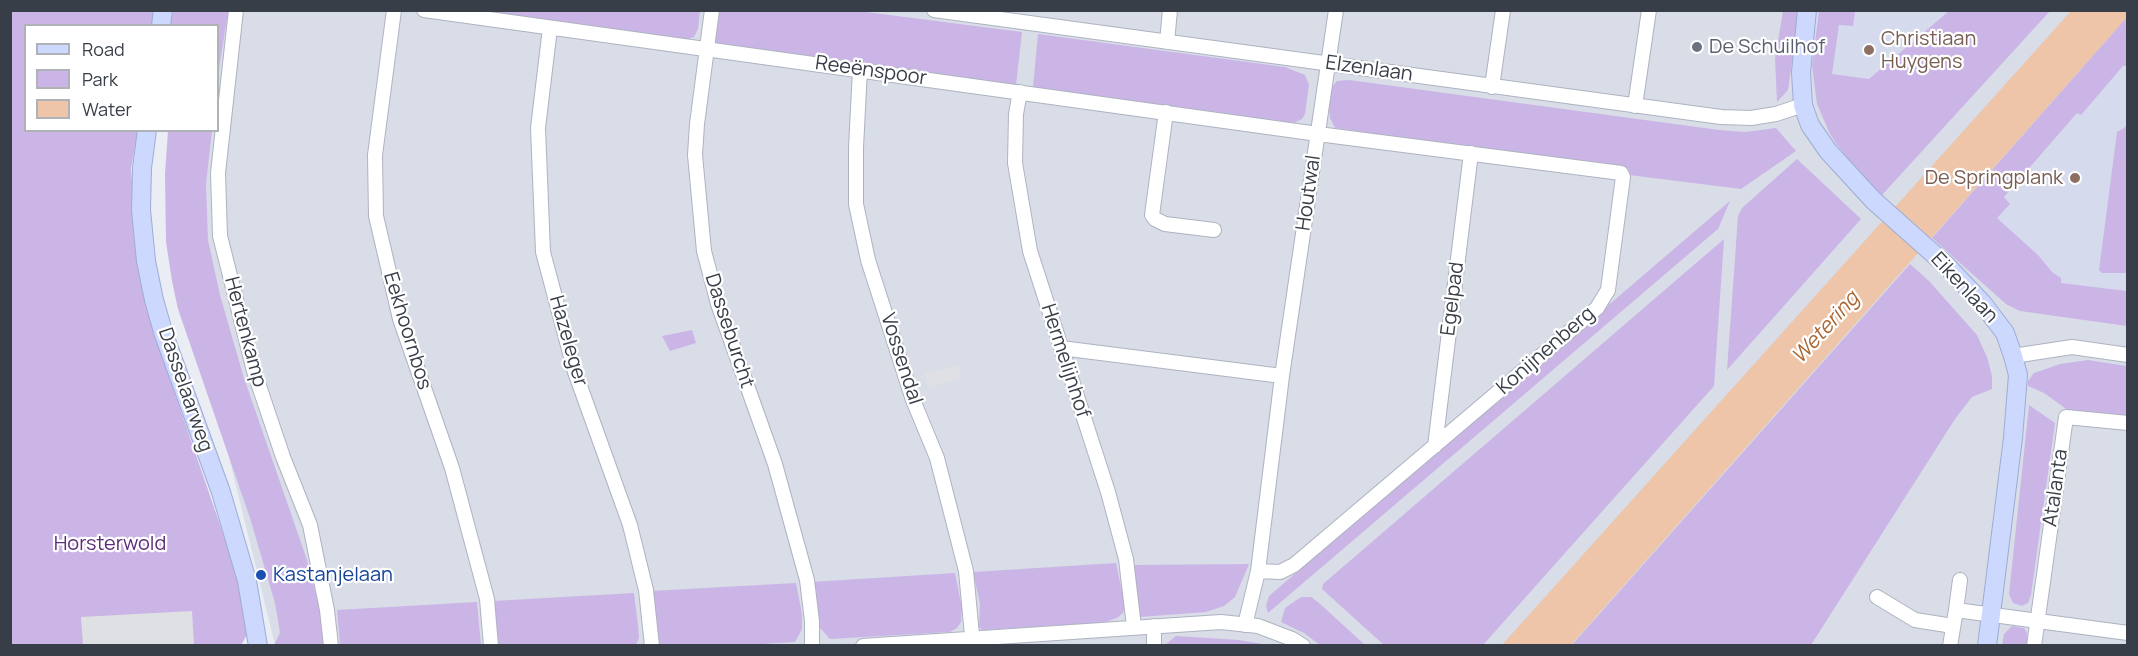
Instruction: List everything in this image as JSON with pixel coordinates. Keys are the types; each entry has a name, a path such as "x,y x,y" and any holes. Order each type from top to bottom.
{"street":[{"name":"Hertenkamp","path":"236,10 218,173 220,236 254,371 283,457 310,525 327,610 331,645"},
{"name":"Eekhoornbos","path":"394,10 375,155 376,216 400,319 452,468 482,577 487,599 490,645"},
{"name":"Reeënspoor","path":"424,10 1318,134"},
{"name":"Dasseburcht","path":"712,10 697,124 696,155 704,251 718,304 781,485 807,580 812,621 812,645"},
{"name":"Elzenlaan","path":"934,10 1024,17 1167,42 1721,117 1751,118 1776,114 1803,105"},
{"path":"1167,42 1170,10"},
{"name":"Houtwal","path":"1245,625 1258,571 1282,376 1336,10"},
{"path":"1492,87 1503,10"},
{"path":"1635,106 1649,10"},
{"name":"Eikenlaan","path":"1807,10 1801,72 1803,105 1810,125 1828,151 1873,200 1946,266 1983,304 2005,333 2013,356 2018,375 2013,438 1987,645"},
{"name":"Hazeleger","path":"550,28 538,128 543,252 575,372 630,525 646,590 652,645"},
{"name":"Vossendal","path":"860,69 856,204 868,260 913,400 937,458 966,571 973,642"},
{"name":"Hermelijnhof","path":"1020,93 1016,114 1015,163 1030,251 1108,492 1126,560 1134,627"},
{"path":"1166,112 1152,215 1165,224 1214,230"},
{"name":"Dasselaarweg","path":"147,132 142,168 141,210 146,261 154,300 164,335 221,492 247,580 258,645"},
{"name":"Konijnenberg","path":"1258,571 1280,572 1294,566 1597,308 1608,290 1623,177 1621,173 1318,134"},
{"name":"Egelpad","path":"1435,446 1471,153"},
{"path":"2013,356 2072,347 2127,355"},
{"path":"1061,348 1282,376"},
{"name":"Atalanta","path":"2034,645 2066,417 2127,423"},
{"path":"1950,645 1960,580"},
{"path":"1876,597 1915,620 1953,626"},
{"path":"1956,610 2127,633"},
{"path":"863,645 973,642 1134,627 1221,622 1258,626 1303,645"},
{"path":"1154,626 1154,645"}],"shaded area":[{"path":"210,11 2127,11 2127,645 275,645 177,245 193,132 219,132 219,24"},
{"name":"Christiaan Huygens","path":"1855,11 1949,11 1869,79 1832,74 1839,24 1853,26"},
{"name":"De Springplank","path":"2127,62 2127,299 2054,301 1965,244"},
{"path":"958,365 963,378 929,388 924,373"},
{"path":"192,611 194,645 83,645 81,617"}],"green space":[{"path":"717,10 858,11 1022,32 1016,85 720,45 716,42 715,34"},
{"name":"Horsterwold","path":"10,11 156,11 154,24 24,24 24,132 138,132 131,169 140,280 166,368 227,545 244,605 248,633 241,645 11,645"},
{"path":"171,11 228,11 219,70 219,24 169,24"},
{"path":"484,11 700,11 698,29 694,37 685,40"},
{"path":"1783,11 1799,11 1788,90 1777,102 1775,59"},
{"path":"1819,11 1855,11 1853,26 1839,25 1832,74 1869,79 1949,11 2050,11 1882,195 1866,180 1837,145 1817,104 1812,66"},
{"path":"2127,17 2127,66 2123,66 2081,115 2077,113 2004,197 2010,204 1997,218 2061,278 2061,283 2127,291 2127,326 2020,311 2006,304 1932,238"},
{"path":"1038,34 1285,67 1305,75 1309,85 1305,114 1302,119 1294,123 1033,87"},
{"path":"1349,80 1719,130 1745,132 1776,128 1796,151 1741,189 1629,175 1629,170 1335,128 1330,118 1328,100 1331,88 1337,81"},
{"path":"2127,126 2127,273 2102,273 2099,270 2117,132"},
{"path":"168,132 212,132 206,184 208,240 220,295 243,375 307,560 319,607 324,645 274,645 280,633 275,603 250,518 178,309 166,242 165,174"},
{"path":"1797,159 1861,219 1727,370 1738,216 1742,208"},
{"path":"1730,201 1718,229 1268,613 1266,606 1269,596"},
{"path":"1724,239 1714,386 1483,645 1384,645 1322,589 1323,584"},
{"path":"1910,264 1929,281 1977,335 1987,357 1992,376 1992,389 1972,397 1955,419 1811,645 1571,646"},
{"path":"692,330 696,343 670,351 662,336"},
{"path":"2088,360 2127,366 2127,420 2069,411 2044,393 2028,386 2028,381 2034,373 2060,364"},
{"path":"2029,405 2055,423 2031,595 2028,603 2022,606 2013,603 2009,594"},
{"path":"1116,563 1125,606 1123,613 1117,618 1102,623 982,630 979,627 980,604 973,572"},
{"path":"1249,564 1235,597 1224,606 1206,612 1140,617 1134,565"},
{"path":"955,573 962,608 961,622 950,632 830,639 820,628 811,582"},
{"path":"796,583 802,614 802,629 795,642 731,646 659,645 651,591"},
{"path":"634,593 639,638 636,645 498,645 493,601"},
{"path":"1301,597 1311,597 1319,603 1365,645 1320,645 1304,633 1281,622 1285,608"},
{"path":"477,602 481,645 340,645 337,610"},
{"path":"2012,626 2024,628 2027,633 2027,645 2002,645 2004,634"},
{"path":"1176,636 1239,640 1268,645 1165,645"}],"water":[{"name":"Wetering","path":"2071,11 2127,11 2127,17 1571,645 1501,646"}],"place":[{"name":"De Schuilhof","path":"1697,47"},
{"name":"Christiaan Huygens","path":"1869,50"},
{"name":"De Springplank","path":"2075,178"},
{"name":"Kastanjelaan","path":"261,575"}]}
